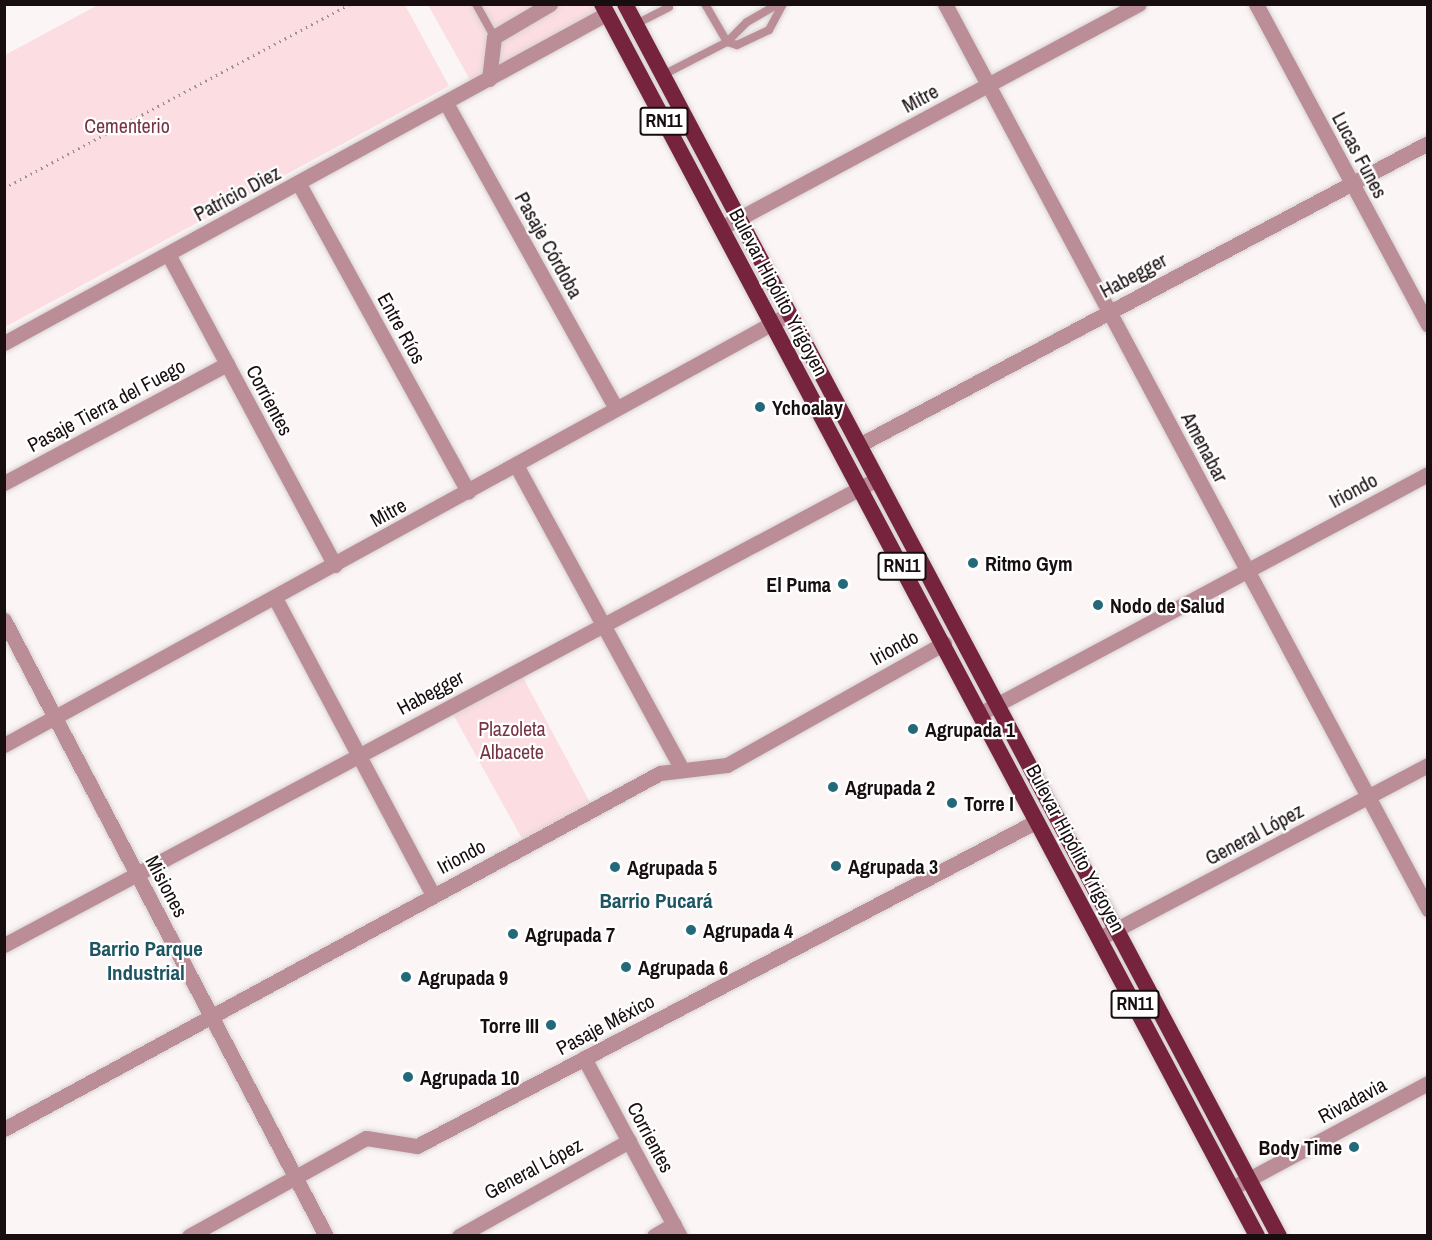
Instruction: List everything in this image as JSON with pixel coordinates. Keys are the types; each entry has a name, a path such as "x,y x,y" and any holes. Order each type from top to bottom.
{"highway":[{"name":"Bulevar Hipólito Yrigoyen","path":"625,4 1279,1236"},
{"name":"Bulevar Hipólito Yrigoyen","path":"604,9 944,643 1257,1236"}],"street":[{"path":"489,79 494,37 550,4"},
{"name":"Amenabar","path":"945,4 1428,909"},
{"name":"Mitre","path":"721,228 1139,4"},
{"name":"Lucas Funes","path":"1256,4 1428,325"},
{"name":"Patricio Diez","path":"4,343 446,103 604,9"},
{"name":"Pasaje Córdoba","path":"446,103 615,408"},
{"name":"Habegger","path":"859,445 1428,143"},
{"name":"Entre Ríos","path":"299,184 468,492"},
{"name":"Corrientes","path":"168,254 335,565"},
{"name":"Mitre","path":"4,745 789,314"},
{"name":"Pasaje Tierra del Fuego","path":"4,483 227,364"},
{"path":"516,465 682,769"},
{"name":"Iriondo","path":"981,713 1428,474"},
{"name":"Habegger","path":"4,945 877,479"},
{"path":"275,598 433,895"},
{"name":"Misiones","path":"4,620 326,1236"},
{"name":"Iriondo","path":"4,1129 660,773 727,765 944,643"},
{"name":"General López","path":"1100,938 1428,765"},
{"name":"Pasaje México","path":"189,1236 366,1138 417,1146 1037,821"},
{"name":"Corrientes","path":"584,1058 677,1230"},
{"name":"Rivadavia","path":"1232,1188 1428,1083"},
{"name":"General López","path":"458,1234 629,1141"},
{"path":"654,1236 677,1230"}],"lane":[{"path":"476,4 494,37"},
{"path":"705,4 727,42 744,45 779,19 783,4"},
{"path":"663,75 727,42 747,22 778,4"},
{"path":"636,24 669,7"}],"path":[{"path":"4,188 350,4"}],"green space":[{"name":"Cementerio","path":"98,5 405,5 449,86 5,327 5,55"},
{"path":"428,5 594,5 601,17 474,87"},
{"name":"Plazoleta Albacete","path":"519,670 593,808 525,844 449,707"}],"place":[{"name":"Ychoalay","path":"760,407"},
{"name":"Ritmo Gym","path":"973,563"},
{"name":"El Puma","path":"843,584"},
{"name":"Nodo de Salud","path":"1098,605"},
{"name":"Agrupada 1","path":"913,729"},
{"name":"Agrupada 2","path":"833,787"},
{"name":"Torre I","path":"952,803"},
{"name":"Agrupada 3","path":"836,866"},
{"name":"Agrupada 5","path":"615,867"},
{"name":"Agrupada 4","path":"691,930"},
{"name":"Agrupada 7","path":"513,934"},
{"name":"Agrupada 6","path":"626,967"},
{"name":"Agrupada 9","path":"406,977"},
{"name":"Torre III","path":"551,1025"},
{"name":"Agrupada 10","path":"408,1077"},
{"name":"Body Time","path":"1354,1147"}],"district":[{"name":"Barrio Pucará","path":"656,901"},
{"name":"Barrio Parque Industrial","path":"146,961"}]}
